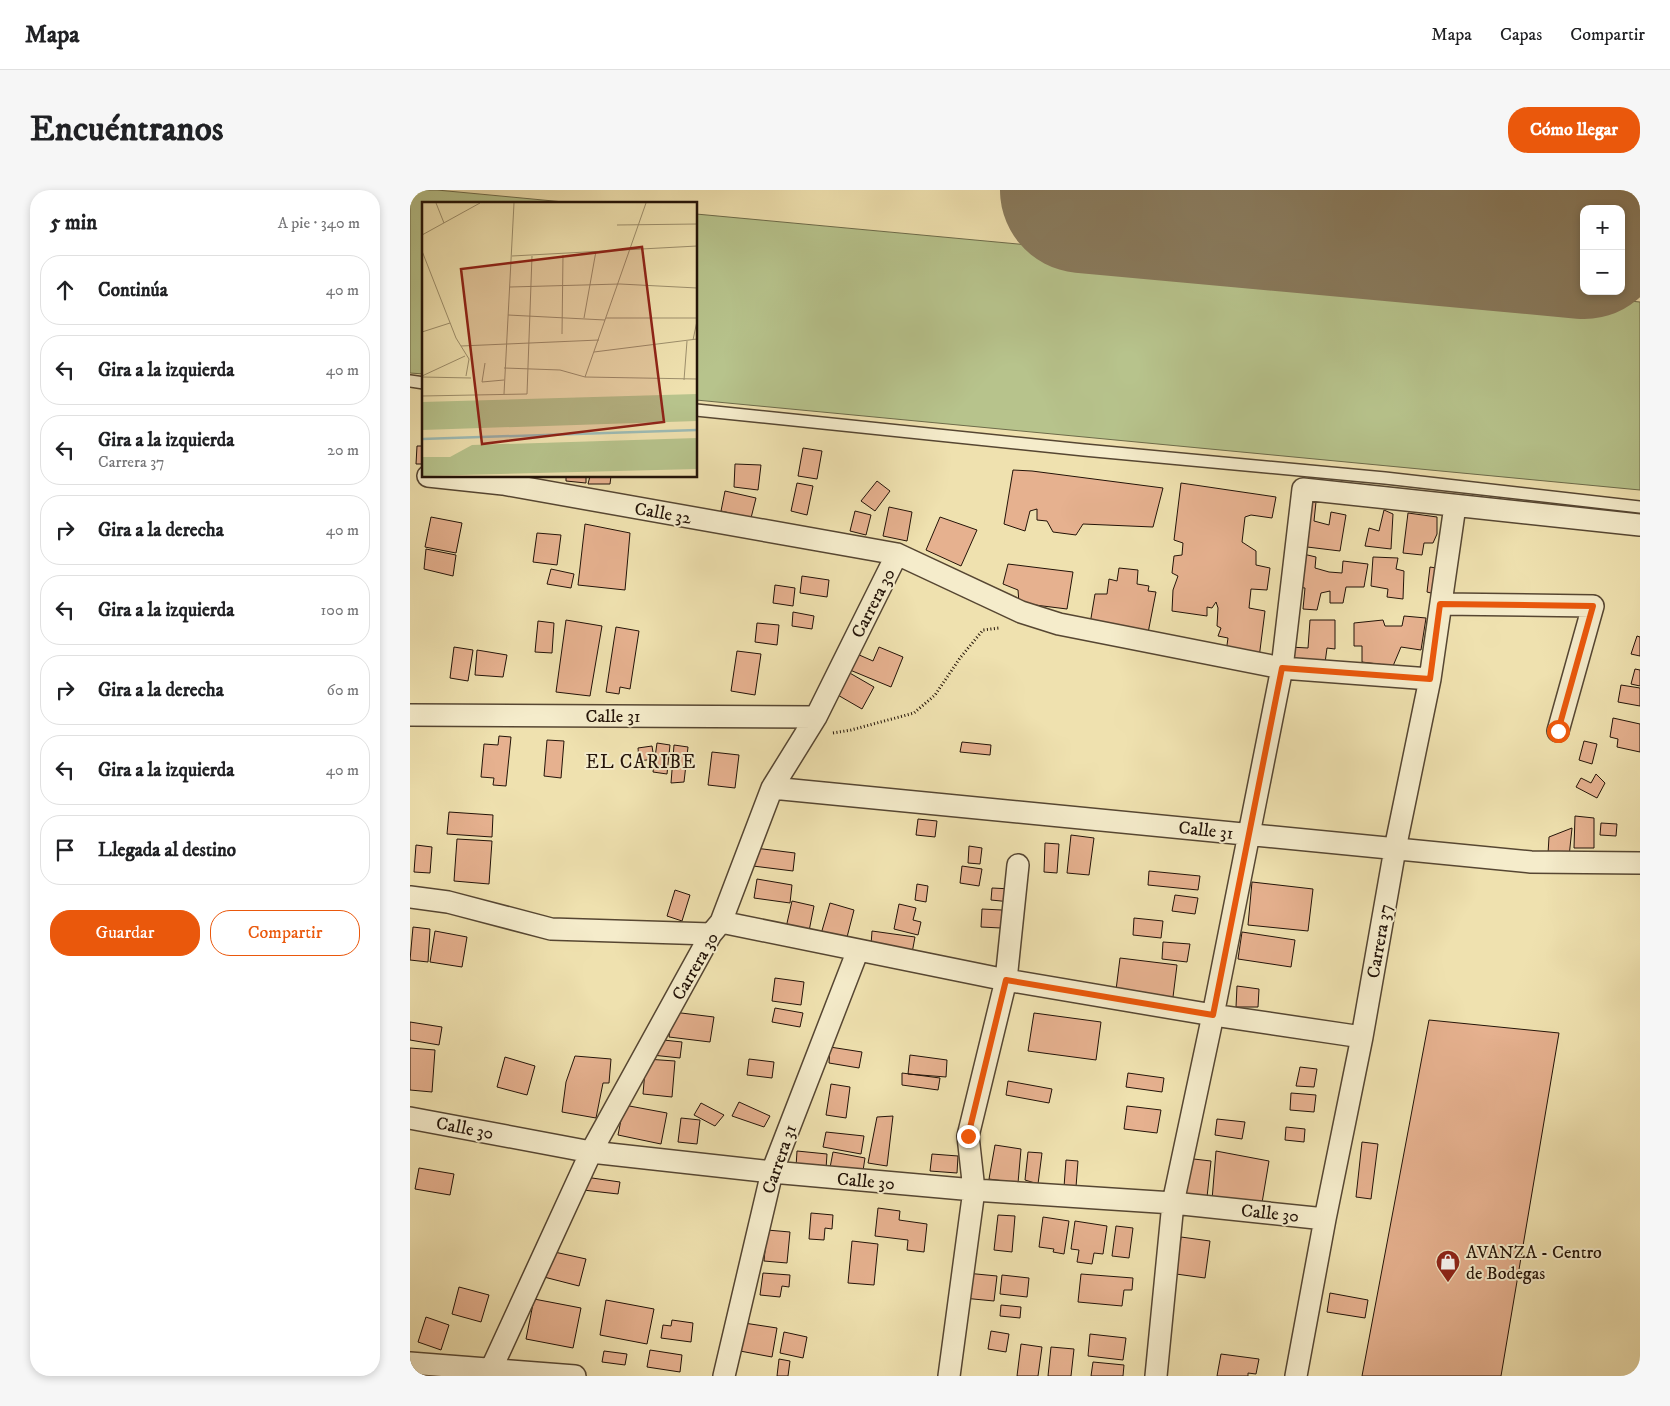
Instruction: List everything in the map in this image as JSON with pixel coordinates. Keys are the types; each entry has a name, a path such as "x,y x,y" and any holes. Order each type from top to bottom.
{"street":[{"name":"Calle 32","path":"446,478 502,484 897,554 1021,612 1059,624 1282,668 1430,679"},
{"path":"1156,1376 1173,1203 1213,1015 1282,668 1303,489 1640,525"},
{"name":"Carrera 37","path":"1296,1376 1325,1219 1362,1037 1395,849 1430,679 1455,506"},
{"name":"Carrera 30","path":"490,1372 591,1152 716,928 772,788 816,717 897,554"},
{"path":"1440,604 1593,606 1558,731"},
{"name":"Calle 31","path":"410,715 816,717"},
{"name":"Calle 31","path":"772,788 1531,862 1640,863"},
{"path":"949,1376 974,1190 968,1136 1006,980 1018,865"},
{"path":"410,897 448,902 550,929 716,928 858,950 1006,980 1213,1015 1362,1037"},
{"name":"Carrera 31","path":"724,1376 772,1172 858,950"},
{"name":"Calle 30","path":"410,1118 591,1152 772,1172 974,1190 1173,1203 1325,1219"},
{"path":"410,1363 490,1372 575,1376"}],"lane":[{"path":"698,410 1084,450 1385,478 1640,507"}],"path":[{"path":"816,717 828,734 851,730 914,713 935,695 960,658 983,630 1006,627 1021,612"}],"green space":[{"path":"410,190 437,190 564,202 422,202 422,374 410,373"},
{"path":"698,214 1640,302 1640,490 698,400"}],"building":[{"path":"417,446 422,446 422,464 416,464"},
{"path":"803,448 822,451 817,479 798,476"},
{"path":"735,464 761,465 758,490 734,487"},
{"path":"1013,470 1163,488 1153,527 1083,524 1076,535 1053,532 1047,521 1037,520 1037,509 1030,511 1025,531 1004,524"},
{"path":"566,478 586,478 586,483 566,481"},
{"path":"590,478 611,478 610,484 588,484"},
{"path":"877,481 890,491 875,511 861,501"},
{"path":"797,483 813,486 807,515 791,511"},
{"path":"1181,483 1276,497 1272,518 1251,515 1245,517 1242,542 1256,551 1256,565 1270,568 1267,590 1251,589 1249,608 1265,611 1259,658 1226,652 1228,638 1218,636 1221,628 1217,626 1218,608 1216,602 1212,608 1207,607 1207,616 1172,611 1173,590 1178,576 1172,573 1174,556 1182,555 1183,543 1174,540"},
{"path":"725,491 756,498 751,518 721,511"},
{"path":"1304,501 1316,502 1314,521 1329,525 1331,512 1346,515 1340,551 1299,546"},
{"path":"889,507 912,512 907,541 883,536"},
{"path":"1384,510 1393,514 1391,549 1365,546 1369,528 1379,531"},
{"path":"855,511 871,515 866,535 850,531"},
{"path":"1408,513 1437,517 1437,534 1433,543 1424,543 1422,555 1403,553"},
{"path":"431,517 462,523 456,553 425,547"},
{"path":"940,517 977,530 961,566 926,550"},
{"path":"585,524 630,533 625,590 578,585"},
{"path":"537,533 561,535 557,565 533,562"},
{"path":"426,549 456,555 453,576 424,569"},
{"path":"1299,553 1316,557 1315,568 1329,572 1342,573 1343,561 1368,564 1364,587 1346,587 1343,603 1330,603 1330,591 1321,593 1317,610 1303,609 1305,588 1296,587"},
{"path":"1373,557 1398,558 1396,569 1404,571 1403,599 1387,597 1388,589 1371,586"},
{"path":"1008,564 1073,572 1067,609 1019,603 1018,590 1003,584"},
{"path":"1430,567 1442,569 1439,595 1427,592"},
{"path":"1119,568 1138,570 1137,584 1149,586 1148,591 1156,592 1148,633 1090,624 1095,594 1107,594 1109,579 1117,581"},
{"path":"551,569 574,574 571,588 547,584"},
{"path":"802,576 829,580 827,597 800,593"},
{"path":"775,585 795,588 793,606 773,603"},
{"path":"793,612 814,616 812,629 792,626"},
{"path":"1404,616 1426,618 1421,650 1401,647 1393,666 1362,662 1362,646 1354,646 1354,623 1383,620 1385,626 1402,626"},
{"path":"566,620 602,626 590,696 556,692"},
{"path":"1310,620 1335,620 1335,649 1327,648 1325,663 1286,659 1289,647 1308,648"},
{"path":"538,621 554,623 552,653 535,652"},
{"path":"757,623 779,625 777,645 755,642"},
{"path":"616,627 639,631 630,689 620,687 619,694 606,692"},
{"path":"1637,636 1640,637 1640,656 1631,654"},
{"path":"454,647 473,650 468,681 450,678"},
{"path":"879,647 903,657 891,687 850,670 857,654 873,661"},
{"path":"477,650 507,655 503,677 475,675"},
{"path":"737,651 761,654 755,695 731,691"},
{"path":"1635,669 1640,670 1640,686 1631,684"},
{"path":"848,672 874,687 862,709 836,694"},
{"path":"1621,685 1640,688 1640,706 1618,702"},
{"path":"1613,718 1640,724 1640,752 1617,747 1618,739 1610,737"},
{"path":"499,736 511,737 506,786 493,785 494,778 481,777 484,744 498,745"},
{"path":"547,740 564,741 561,778 544,776"},
{"path":"1584,741 1597,744 1592,764 1579,760"},
{"path":"962,742 991,745 990,755 960,752"},
{"path":"657,743 670,745 667,774 653,772"},
{"path":"674,745 688,747 684,782 671,783"},
{"path":"652,746 654,759 639,761 638,748"},
{"path":"712,752 739,755 735,788 708,785"},
{"path":"1596,774 1605,783 1597,798 1576,787 1581,778 1591,783"},
{"path":"449,812 493,815 492,837 447,834"},
{"path":"1575,816 1594,818 1594,848 1574,848"},
{"path":"918,819 937,821 935,837 916,835"},
{"path":"1601,823 1617,824 1616,836 1600,835"},
{"path":"1572,828 1569,857 1548,854 1549,837"},
{"path":"1071,835 1094,838 1089,875 1067,873"},
{"path":"457,839 492,841 489,884 454,881"},
{"path":"1045,843 1059,844 1057,873 1044,872"},
{"path":"416,845 432,847 430,873 414,872"},
{"path":"969,846 982,848 980,864 968,863"},
{"path":"755,848 795,853 793,871 753,866"},
{"path":"962,866 982,869 979,886 960,883"},
{"path":"1149,871 1200,876 1198,890 1148,885"},
{"path":"757,879 792,885 790,903 754,898"},
{"path":"1252,882 1313,889 1308,931 1248,925"},
{"path":"917,884 928,886 926,902 915,900"},
{"path":"992,888 1012,889 1011,902 991,900"},
{"path":"675,890 690,895 682,921 667,916"},
{"path":"1175,895 1198,898 1195,914 1172,911"},
{"path":"792,901 814,906 808,936 785,932"},
{"path":"830,903 854,910 846,941 821,934"},
{"path":"899,904 916,908 913,920 921,922 918,935 894,929"},
{"path":"982,909 1002,910 1001,928 981,927"},
{"path":"1134,918 1163,921 1161,938 1133,935"},
{"path":"413,927 430,929 428,962 410,960"},
{"path":"435,931 467,937 462,967 430,962"},
{"path":"872,931 915,937 912,953 871,945"},
{"path":"1242,932 1295,940 1291,967 1238,959"},
{"path":"1163,942 1190,944 1187,962 1162,959"},
{"path":"1120,958 1177,965 1172,1005 1115,998"},
{"path":"775,978 804,982 801,1005 772,1001"},
{"path":"1237,986 1259,989 1258,1007 1236,1007"},
{"path":"775,1008 803,1013 800,1027 772,1022"},
{"path":"673,1012 714,1017 710,1042 669,1037"},
{"path":"1034,1013 1101,1022 1096,1060 1028,1051"},
{"name":"AVANZA - Centro de Bodegas","path":"1429,1020 1559,1033 1501,1376 1362,1376"},
{"path":"410,1022 442,1027 439,1045 410,1040"},
{"path":"654,1039 682,1042 680,1058 652,1055"},
{"path":"830,1047 862,1052 859,1068 829,1063"},
{"path":"410,1048 435,1050 432,1092 410,1090"},
{"path":"910,1055 947,1060 946,1077 908,1074"},
{"path":"575,1056 611,1059 609,1083 603,1083 596,1118 562,1112 566,1082"},
{"path":"505,1057 535,1066 527,1095 497,1087"},
{"path":"646,1059 675,1061 672,1097 643,1094"},
{"path":"749,1059 774,1062 772,1078 747,1075"},
{"path":"1300,1067 1317,1069 1314,1087 1296,1086"},
{"path":"902,1073 940,1078 938,1090 902,1085"},
{"path":"1128,1073 1164,1078 1162,1092 1126,1087"},
{"path":"1008,1081 1052,1089 1049,1103 1006,1095"},
{"path":"831,1084 850,1087 846,1118 826,1115"},
{"path":"1291,1093 1316,1095 1314,1112 1290,1110"},
{"path":"739,1102 770,1116 764,1127 732,1116"},
{"path":"701,1103 724,1115 715,1126 694,1115"},
{"path":"624,1105 667,1113 661,1144 618,1135"},
{"path":"1127,1106 1161,1110 1157,1133 1124,1129"},
{"path":"893,1116 887,1166 868,1163 877,1117"},
{"path":"681,1118 700,1120 697,1144 678,1142"},
{"path":"1217,1119 1245,1122 1242,1139 1215,1135"},
{"path":"1286,1127 1305,1129 1304,1142 1285,1140"},
{"path":"826,1132 864,1136 861,1154 823,1147"},
{"path":"1362,1142 1378,1144 1371,1199 1356,1197"},
{"path":"995,1145 1021,1149 1018,1183 989,1179"},
{"path":"797,1151 827,1154 826,1169 796,1167"},
{"path":"1216,1151 1269,1161 1261,1209 1212,1200"},
{"path":"833,1152 865,1158 862,1177 829,1173"},
{"path":"1028,1152 1042,1153 1038,1184 1025,1180"},
{"path":"932,1154 958,1156 957,1173 930,1171"},
{"path":"1185,1158 1211,1161 1207,1197 1181,1194"},
{"path":"1066,1160 1078,1161 1076,1187 1064,1187"},
{"path":"419,1168 454,1174 450,1195 415,1189"},
{"path":"585,1177 620,1182 618,1194 583,1190"},
{"path":"878,1208 900,1211 899,1220 927,1224 924,1252 907,1250 908,1240 875,1236"},
{"path":"811,1213 833,1215 832,1229 825,1228 824,1240 809,1239"},
{"path":"998,1215 1015,1216 1012,1252 994,1250"},
{"path":"1043,1217 1069,1221 1064,1254 1053,1252 1054,1249 1039,1247"},
{"path":"1075,1221 1107,1226 1103,1254 1094,1253 1092,1264 1077,1262 1079,1250 1071,1249"},
{"path":"1116,1226 1133,1228 1129,1258 1112,1256"},
{"path":"767,1230 790,1232 787,1263 764,1261"},
{"path":"1181,1237 1210,1241 1205,1278 1176,1274"},
{"path":"852,1241 878,1244 874,1285 848,1283"},
{"path":"550,1251 586,1259 579,1286 544,1277"},
{"path":"763,1273 790,1275 789,1287 782,1286 780,1297 760,1295"},
{"path":"966,1273 997,1276 994,1301 963,1298"},
{"path":"1081,1274 1133,1278 1132,1290 1124,1290 1122,1306 1078,1302"},
{"path":"1002,1275 1029,1278 1027,1297 1000,1294"},
{"path":"459,1287 489,1295 481,1322 452,1314"},
{"path":"1330,1293 1368,1300 1365,1318 1327,1312"},
{"path":"534,1299 581,1308 573,1348 526,1339"},
{"path":"606,1300 654,1309 647,1344 600,1335"},
{"path":"1001,1305 1021,1307 1020,1318 1000,1316"},
{"path":"426,1317 449,1325 441,1350 418,1342"},
{"path":"672,1320 693,1323 691,1342 661,1338 663,1325 671,1326"},
{"path":"744,1323 777,1328 772,1357 740,1351"},
{"path":"991,1331 1009,1334 1006,1352 988,1349"},
{"path":"784,1332 807,1337 803,1358 780,1353"},
{"path":"1090,1334 1126,1338 1123,1360 1088,1356"},
{"path":"1021,1344 1042,1347 1038,1376 1017,1376"},
{"path":"1051,1347 1074,1349 1071,1376 1048,1376"},
{"path":"650,1350 682,1355 680,1372 647,1367"},
{"path":"604,1351 627,1354 625,1365 602,1362"},
{"path":"1221,1354 1259,1359 1256,1374 1248,1373 1248,1376 1217,1376"},
{"path":"779,1359 790,1361 788,1376 777,1376"},
{"path":"1093,1362 1124,1365 1123,1376 1091,1376"}],"runway":[{"path":"1083,190 1580,236"}],"place":[{"name":"AVANZA - Centro de Bodegas","path":"1448,1283"}],"district":[{"name":"EL CARIBE","path":"641,761"}],"route":[{"path":"968,1136 1006,980 1213,1015 1282,668 1430,679 1440,604 1593,606 1558,731"}]}
